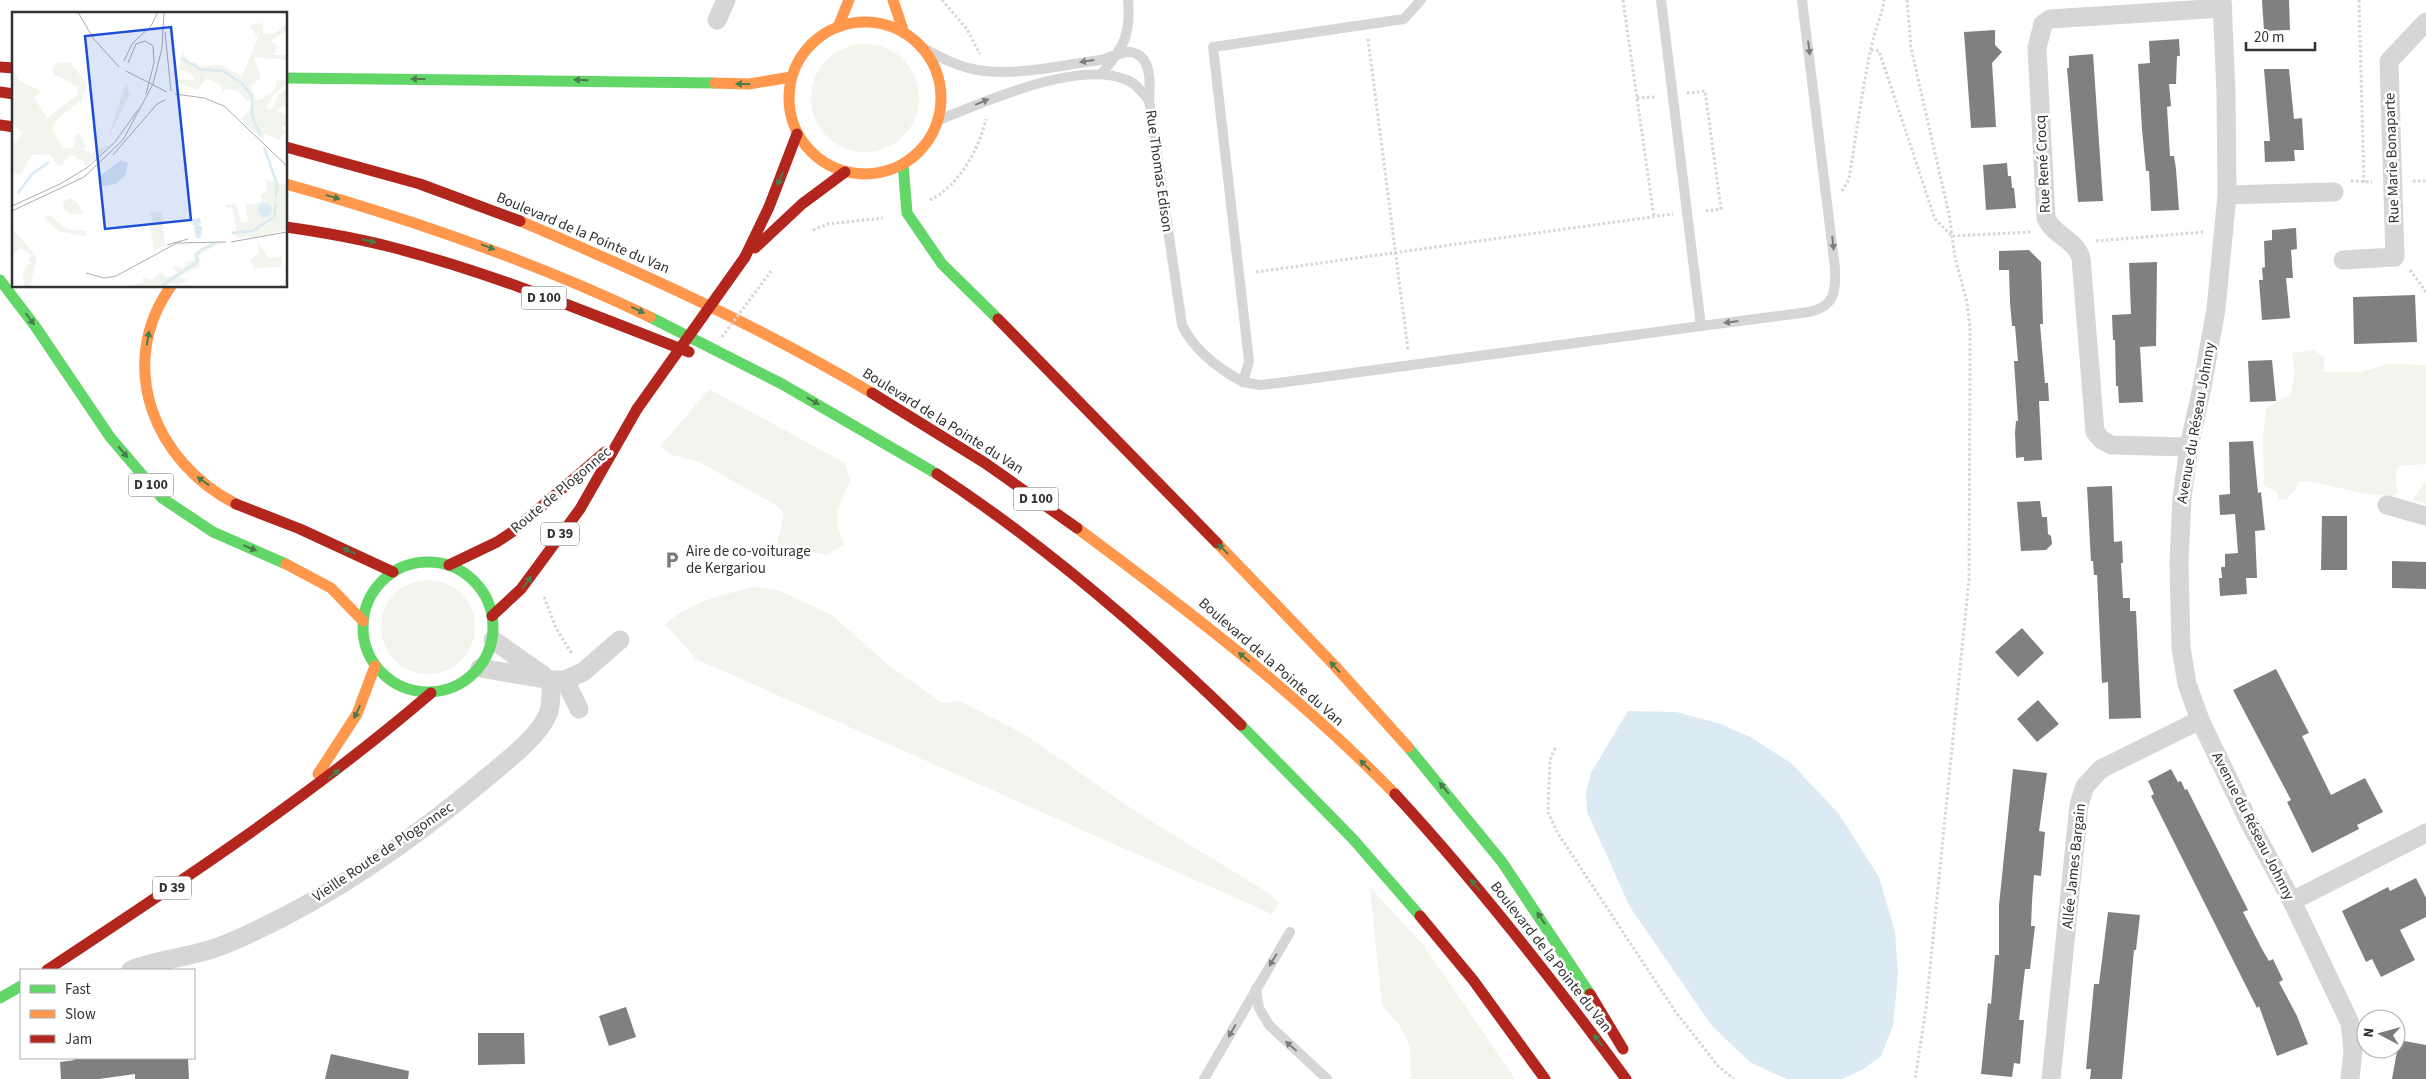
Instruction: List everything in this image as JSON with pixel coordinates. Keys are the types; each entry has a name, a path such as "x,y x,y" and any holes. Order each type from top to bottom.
{"main road":[{"path":"838,27 849,0"},
{"path":"893,0 904,33"},
{"path":"868,23 883,24 904,33 921,47 932,63 939,82 941,102 937,122 929,138 918,153 903,164 884,172 865,175 845,172 825,164 809,151 797,134 790,115 789,94 791,77 802,54 818,38 838,27 868,23"},
{"path":"288,78 497,79 749,84 791,77"},
{"name":"D 39","path":"616,443 637,410 745,258 769,206 797,134"},
{"name":"Boulevard de la Pointe du Van","path":"288,148 463,199 680,291 816,361 951,440 1002,474 1189,610 1297,701 1350,750 1394,793 1522,940 1626,1079"},
{"path":"903,164 907,213 942,264 1047,367 1263,590 1429,770 1502,862 1600,1008 1639,1079"},
{"name":"D 39","path":"745,258 802,204 845,172"},
{"name":"D 100","path":"288,185 383,212 464,239 561,276 676,328 900,450 960,489 1134,623 1263,745 1354,838 1472,979 1545,1079"},
{"name":"D 100","path":"288,227 327,231 426,254 796,392"},
{"name":"D 100","path":"0,280 40,333 110,437 162,498 212,532 292,566 331,588 363,621"},
{"name":"D 100","path":"169,288 160,300 148,334 144,366 152,415 171,449 198,478 234,503 300,529 393,572"},
{"name":"Route de Plogonnec","path":"449,565 497,542 512,532 616,443"},
{"name":"Route de Plogonnec","path":"492,616 505,608 522,588 598,481 616,443"},
{"path":"429,562 449,565 464,572 477,583 486,597 492,616 492,640 480,668 449,690 430,693 414,692 400,686 386,678 375,666 368,652 363,637 363,621 368,602 378,585 393,572 410,564 429,562"},
{"name":"D 39","path":"294,802 312,782 345,734 356,714 375,666"},
{"name":"D 39","path":"49,969 216,859 322,784 430,693"},
{"path":"0,998 20,987"}],"street":[{"path":"717,20 726,0"},
{"name":"Avenue du Réseau Johnny","path":"2223,4 2227,102 2227,195 2214,318 2189,447 2180,518 2179,625 2184,669 2200,720 2250,824 2292,901 2350,1023 2353,1051 2350,1079"},
{"name":"Rue René Crocq","path":"2076,248 2054,230 2046,218 2037,48 2043,24 2050,19 2061,17 2223,4"},
{"name":"Rue Marie Bonaparte","path":"2395,257 2389,61 2426,22"},
{"path":"2227,195 2334,192"},
{"path":"2076,248 2080,252 2083,268 2093,422 2098,436 2111,445 2123,447 2189,447"},
{"path":"2343,260 2395,257"},
{"path":"2387,505 2426,516"},
{"path":"492,640 558,680 578,709"},
{"path":"480,668 558,680 583,672 620,640"},
{"name":"Vieille Route de Plogonnec","path":"135,969 205,952 247,935 327,892 396,847 465,796 524,744 548,713 558,680"},
{"name":"Allée James Bargain","path":"2051,1079 2080,805 2085,786 2101,768 2200,720"},
{"path":"2292,901 2426,834"}],"lane":[{"path":"1102,73 1119,53 1128,31 1128,0"},
{"path":"1421,0 1404,19 1213,47 1249,361 1243,382 1260,385 1278,383 1819,310 1829,302 1836,287 1835,268 1802,0"},
{"path":"1661,0 1701,326"},
{"path":"921,47 943,59 985,71 1026,70 1103,59 1119,53 1131,52 1139,55 1147,67 1149,100"},
{"name":"Rue Thomas Edison","path":"937,122 1020,88 1102,73 1129,80 1149,100 1182,325 1198,348 1228,374 1243,382"},
{"path":"1204,1079 1290,932"},
{"path":"1256,988 1259,1008 1269,1025 1327,1079"}],"path":[{"path":"1623,0 1654,217"},
{"path":"1827,195 1841,193 1849,179 1871,50 1878,21 1883,12 1884,0"},
{"path":"1907,0 1911,48 1949,214 1955,258 1970,327 1969,578 1926,1008 1915,1079"},
{"path":"2359,0 2364,182"},
{"path":"1366,25 1410,366"},
{"path":"1871,50 1878,51 1935,219 1952,236 2054,230"},
{"path":"1240,274 1721,209 1705,91 1637,98"},
{"path":"2076,248 2093,241 2224,231"},
{"path":"2395,257 2407,266 2426,292"},
{"path":"541,590 556,628 583,672"},
{"path":"1555,748 1550,760 1548,812 1557,832 1675,1011 1718,1066 1734,1079"}],"shaded area":[{"path":"865,44 886,48 903,60 915,77 919,98 915,119 903,136 886,148 865,152 844,148 827,136 815,119 811,98 815,77 827,60 844,48"},
{"path":"2314,350 2324,358 2324,372 2362,372 2387,364 2426,365 2426,464 2399,466 2396,476 2397,493 2390,497 2308,481 2299,481 2296,489 2287,499 2279,500 2277,492 2264,486 2263,436 2266,408 2291,394 2295,374 2292,353"},
{"path":"709,389 845,463 850,480 837,511 838,528 844,544 827,555 777,544 784,513 776,505 699,462 672,455 660,447"},
{"path":"2426,481 2426,504 2412,500"},
{"path":"428,580 446,584 461,594 471,609 475,627 471,645 461,660 446,670 428,674 410,670 395,660 385,645 381,627 385,609 395,594 410,584"},
{"path":"755,587 778,590 832,615 887,664 942,703 960,701 1024,734 1138,813 1270,894 1279,902 1272,914 696,659 665,624 697,604"},
{"path":"1628,711 1676,712 1721,724 1752,738 1791,763 1839,814 1879,877 1895,932 1898,974 1893,1026 1881,1056 1862,1070 1842,1079 1787,1079 1751,1063 1712,1026 1630,907 1587,812 1586,792 1591,773"},
{"path":"1370,887 1424,946 1515,1079 1411,1079 1410,1046 1400,1026 1382,1005"}],"building":[{"path":"2262,0 2289,0 2290,30 2264,31"},
{"path":"1995,30 1995,45 2002,52 1992,63 1996,127 1971,128 1964,32"},
{"path":"2179,39 2180,56 2177,56 2176,84 2169,84 2171,106 2167,107 2170,156 2174,156 2179,210 2151,211 2149,171 2146,171 2142,129 2138,64 2150,63 2149,41"},
{"path":"2093,54 2103,201 2078,202 2067,68 2069,68 2069,56"},
{"path":"2264,69 2289,69 2294,119 2302,118 2304,150 2294,150 2295,161 2265,162 2264,141 2270,141"},
{"path":"2007,163 2008,176 2011,176 2012,188 2014,188 2016,208 1986,210 1983,165"},
{"path":"2296,228 2297,249 2291,250 2293,278 2286,278 2290,318 2262,320 2259,280 2263,280 2262,268 2265,267 2264,241 2272,240 2272,230"},
{"path":"2029,250 2041,262 2043,324 2040,324 2045,383 2048,383 2049,401 2039,401 2042,460 2024,461 2024,457 2016,458 2015,433 2016,421 2018,421 2014,361 2018,361 2015,326 2012,326 2009,270 1999,270 1999,251"},
{"path":"2157,262 2156,346 2140,347 2143,402 2119,403 2118,386 2116,386 2115,340 2113,340 2112,315 2131,314 2129,263"},
{"path":"2415,295 2417,342 2354,344 2353,297"},
{"path":"2272,360 2276,401 2250,402 2248,361"},
{"path":"2253,441 2258,493 2261,492 2265,530 2255,531 2257,578 2246,578 2247,594 2220,596 2219,578 2222,578 2221,567 2225,567 2225,554 2238,553 2235,514 2220,515 2219,495 2230,494 2229,442"},
{"path":"2112,486 2114,542 2122,541 2123,598 2130,598 2130,611 2136,611 2141,718 2109,719 2108,682 2102,683 2097,575 2094,575 2093,561 2091,561 2087,487"},
{"path":"2040,501 2042,517 2047,517 2048,534 2051,536 2052,544 2046,550 2021,551 2017,502"},
{"path":"2322,516 2347,516 2347,570 2321,570"},
{"path":"2392,561 2426,562 2426,589 2392,588"},
{"path":"2022,628 2044,653 2018,677 1995,652"},
{"path":"2276,669 2309,733 2302,736 2331,795 2365,778 2383,812 2357,825 2359,829 2312,853 2287,802 2291,800 2233,690"},
{"path":"2038,700 2059,724 2037,742 2017,719"},
{"path":"2013,769 2047,773 2039,831 2045,832 2041,876 2034,875 2031,926 2035,926 2030,969 2025,969 2019,1020 2024,1020 2020,1064 2014,1063 2012,1077 1981,1074 1988,1003 1991,1004 1995,955 1999,955 1999,905"},
{"path":"2171,769 2178,782 2181,781 2185,790 2187,789 2248,910 2243,912 2262,949 2269,961 2273,959 2283,980 2279,982 2297,1016 2308,1044 2277,1056 2259,1006 2257,1008 2151,796 2154,794 2148,781"},
{"path":"2416,878 2426,898 2426,917 2400,930 2415,960 2381,977 2372,959 2366,962 2342,911 2388,887 2390,891"},
{"path":"2108,912 2140,915 2136,950 2134,950 2122,1079 2090,1079 2091,1069 2086,1069 2094,984 2099,984"},
{"path":"626,1007 636,1037 609,1046 599,1016"},
{"path":"478,1033 524,1033 525,1064 478,1065"},
{"path":"2406,1041 2426,1045 2426,1079 2392,1079 2396,1059 2406,1059"},
{"path":"331,1054 409,1071 408,1079 325,1079"},
{"path":"188,1059 189,1079 135,1079 135,1074 99,1079 61,1079 60,1062 75,1060"}],"traffic: fast":[{"path":"288,78 715,83"},
{"path":"903,164 907,213 942,264 998,319"},
{"path":"0,280 35,326 110,437 162,498 213,532 286,564"},
{"path":"650,317 782,384 937,474"},
{"path":"428,562 441,563 453,567 474,581 488,602 492,614 493,627 492,640 488,652 474,673 453,687 441,691 428,692 415,691 403,687 382,673 368,652 364,640 363,627 364,614 368,602 382,581 403,567 415,563 428,562"},
{"path":"1241,725 1353,839 1420,916"},
{"path":"1408,747 1502,862 1590,994"},
{"path":"0,998 20,987"}],"traffic: slow":[{"path":"838,27 849,0"},
{"path":"893,0 904,33"},
{"path":"865,22 894,28 919,44 935,69 941,98 935,127 919,152 894,168 865,174 836,168 811,152 795,127 789,98 795,69 811,44 836,28 865,22"},
{"path":"715,83 749,84 791,77"},
{"path":"288,185 333,197 471,243 561,278 650,317"},
{"path":"520,221 699,301 786,345 872,393"},
{"path":"170,288 154,316 146,347 145,379 152,409 165,437 183,463 207,486 236,504"},
{"path":"1077,528 1242,655 1320,722 1395,794"},
{"path":"1217,543 1334,665 1408,747"},
{"path":"286,564 331,588 363,621"},
{"path":"318,774 357,714 375,666"}],"traffic: jam":[{"path":"0,67 12,68"},
{"path":"0,92 12,94"},
{"path":"0,125 12,127"},
{"path":"745,257 769,207 797,134"},
{"path":"288,148 420,184 520,221"},
{"path":"755,248 802,204 845,172"},
{"path":"288,227 338,235 429,257 541,295 689,352"},
{"path":"637,409 745,257"},
{"path":"998,319 1217,543"},
{"path":"872,393 985,463 1077,528"},
{"path":"492,616 521,589 580,509 637,409"},
{"path":"449,565 497,542 512,532 605,452"},
{"path":"937,474 977,501 1095,592 1170,658 1241,725"},
{"path":"236,504 300,529 393,572"},
{"path":"48,969 195,871 292,803 339,768 431,693"},
{"path":"1395,794 1514,933 1626,1079"},
{"path":"1420,916 1473,980 1545,1079"},
{"path":"1590,994 1623,1049"}],"place":[{"name":"Aire de co-voiturage de Kergariou","path":"672,560"}]}
